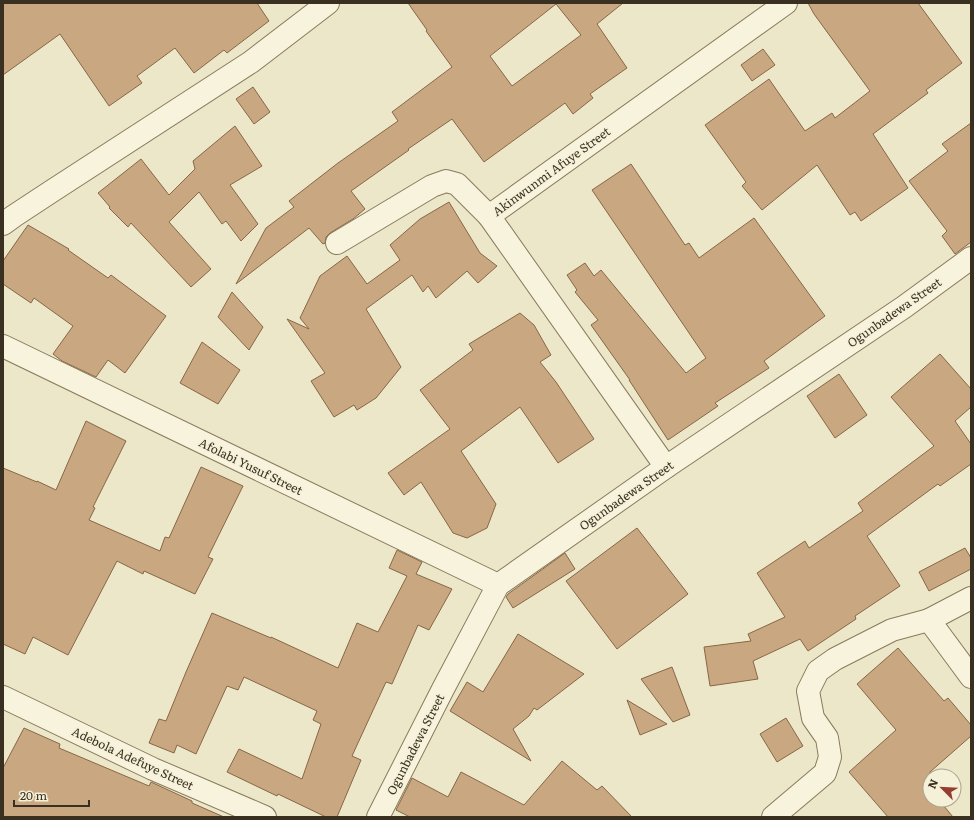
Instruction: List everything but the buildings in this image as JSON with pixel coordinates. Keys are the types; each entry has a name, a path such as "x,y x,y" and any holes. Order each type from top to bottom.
{"street":[{"path":"3,224 52,190 251,62 328,3"},
{"name":"Akinwunmi Afuye Street","path":"666,467 489,216 786,3"},
{"path":"337,243 432,186 446,181 457,184 489,216"},
{"name":"Ogunbadewa Street","path":"378,817 498,585 666,467 904,307 971,258"},
{"name":"Afolabi Yusuf Street","path":"3,346 498,585"},
{"path":"773,817 825,773 830,756 827,738 813,718 808,691 818,671 835,659 892,630 929,620 971,598"},
{"path":"929,620 971,677"},
{"name":"Adebola Adefuye Street","path":"3,697 153,769 265,817"}]}
